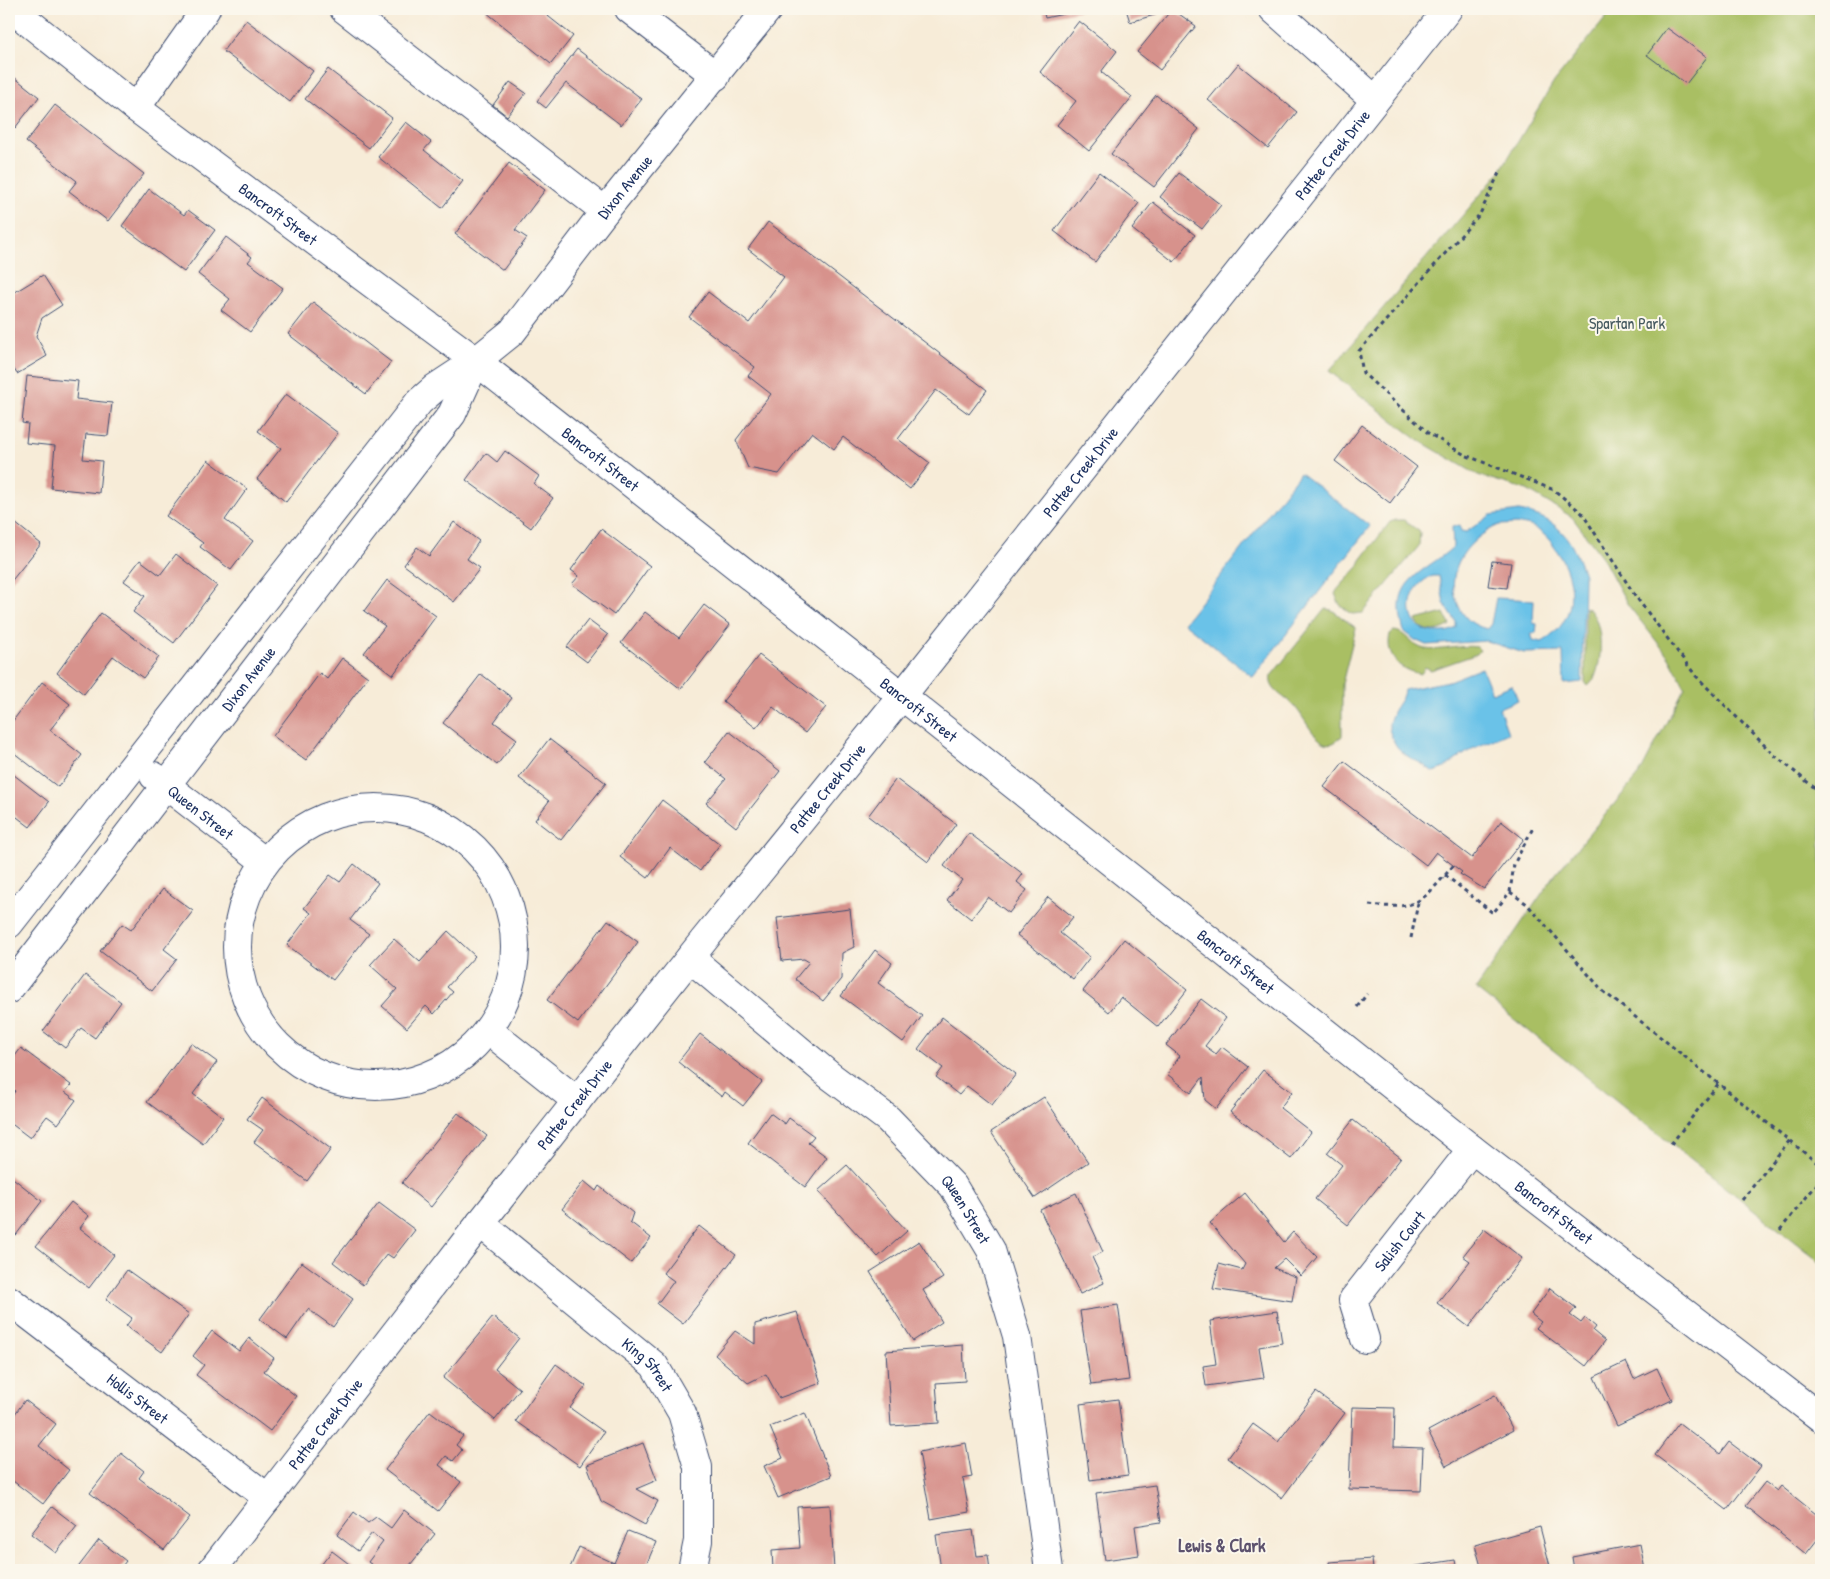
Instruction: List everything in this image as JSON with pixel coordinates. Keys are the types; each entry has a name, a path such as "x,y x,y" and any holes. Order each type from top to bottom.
{"street":[{"name":"Bancroft Street","path":"12,9 136,108 476,361 902,696 1472,1149 1821,1418"},
{"path":"136,108 206,9"},
{"path":"344,9 605,211"},
{"path":"629,9 716,76"},
{"name":"Dixon Avenue","path":"9,924 419,402 435,388 476,361 512,332 605,211 716,76 768,9"},
{"path":"1273,9 1375,100"},
{"name":"Pattee Creek Drive","path":"212,1570 480,1223 1448,9"},
{"name":"Dixon Avenue","path":"9,989 452,414 476,361"},
{"name":"Queen Street","path":"136,762 265,862"},
{"path":"357,808 387,808 409,811 436,821 454,831 476,850 489,866 502,889 513,924 515,952 512,978 502,1006 488,1030 473,1047 443,1069 399,1085 370,1087 336,1081 322,1076 293,1060 271,1040 254,1016 242,990 238,970 236,938 239,918 249,887 265,862 280,845 300,830 328,816 357,808"},
{"name":"Queen Street","path":"690,958 829,1075 888,1119 953,1186 991,1250 1017,1336 1049,1570"},
{"path":"488,1030 577,1101"},
{"name":"Salish Court","path":"1365,1339 1353,1300 1472,1149"},
{"name":"King Street","path":"480,1223 654,1365 682,1413 698,1467 698,1541 692,1570"},
{"name":"Hollis Street","path":"9,1300 268,1498"}],"path":[{"path":"1499,173 1480,214 1359,351 1363,373 1428,433 1465,455 1554,490 1582,513 1636,597 1696,676 1774,755 1821,794"},
{"path":"1445,875 1493,912 1510,892 1514,864 1534,826"},
{"path":"1411,938 1418,903 1454,865"},
{"path":"1510,892 1527,904 1603,991 1821,1166"},
{"path":"1369,905 1396,907 1418,903"},
{"path":"1357,1007 1367,994"},
{"path":"1671,1144 1719,1083"},
{"path":"1742,1200 1790,1140"},
{"path":"1780,1230 1821,1179"}],"green space":[{"name":"Spartan Park","path":"1613,9 1821,9 1821,1263 1476,989 1554,876 1640,773 1685,687 1669,657 1628,605 1602,557 1572,517 1527,490 1478,475 1418,440 1329,371 1499,173 1554,82"},
{"path":"1404,520 1420,532 1419,546 1363,613 1352,614 1340,605 1335,594 1358,567 1361,560 1390,522"},
{"path":"1585,607 1592,612 1597,621 1600,645 1600,658 1597,670 1588,686 1585,682"},
{"path":"1325,609 1332,610 1356,628 1342,684 1342,736 1334,742 1327,744 1315,735 1293,705 1274,689 1271,681 1271,676"},
{"path":"1444,613 1450,625 1441,630 1426,630 1418,625 1416,620"},
{"path":"1394,631 1402,634 1420,648 1437,650 1470,646 1477,647 1480,650 1477,654 1431,670 1425,667 1421,674 1406,670 1395,661 1389,642 1390,634"}],"water":[{"path":"1300,473 1370,526 1253,677 1184,623"},
{"path":"1519,511 1533,514 1554,525 1569,541 1584,575 1582,682 1564,684 1563,652 1524,653 1486,641 1426,645 1415,640 1404,631 1400,614 1404,589 1420,572 1453,547 1452,527 1460,525 1461,531 1466,532 1491,515","holes":["1523,524 1538,530 1551,542 1561,557 1566,570 1571,597 1569,610 1555,633 1542,642 1533,640 1531,633 1536,633 1537,624 1533,623 1534,600 1496,598 1491,624 1487,629 1468,620 1457,602 1454,578 1462,556 1478,538 1499,525","1433,576 1439,576 1444,603 1456,622 1456,628 1449,631 1425,630 1417,625 1412,617 1412,598 1416,589 1423,581"]},
{"path":"1482,668 1492,693 1512,685 1518,700 1499,708 1508,733 1472,749 1444,768 1433,772 1400,750 1395,744 1389,729 1389,723 1404,690 1449,681"}],"building":[{"path":"488,9 539,9 573,36 551,64 486,12"},
{"path":"1043,9 1082,9 1082,10 1045,18"},
{"path":"1126,9 1156,9 1158,14 1130,22"},
{"path":"1172,9 1196,26 1160,70 1137,52"},
{"path":"246,20 313,71 290,102 223,51"},
{"path":"1079,21 1117,51 1101,72 1132,97 1089,151 1057,125 1076,101 1040,72"},
{"path":"1667,28 1707,57 1686,84 1647,55"},
{"path":"577,49 642,99 621,125 566,83 546,108 537,101"},
{"path":"1238,64 1297,112 1268,148 1208,100"},
{"path":"328,69 392,118 369,148 305,99"},
{"path":"9,73 39,97 15,128 9,123"},
{"path":"510,82 526,93 507,116 493,105"},
{"path":"1156,95 1199,129 1154,187 1111,154"},
{"path":"55,105 144,174 108,221 69,191 77,181 26,142"},
{"path":"406,122 431,142 424,150 463,181 442,208 378,157"},
{"path":"509,163 545,190 515,230 527,238 503,270 455,234"},
{"path":"1099,172 1139,203 1095,262 1054,231"},
{"path":"1179,173 1221,205 1202,229 1160,197"},
{"path":"149,189 184,215 188,210 215,230 184,272 122,226"},
{"path":"1153,202 1195,235 1174,262 1132,229"},
{"path":"768,222 987,390 969,414 936,390 898,439 930,463 910,489 843,437 834,449 812,432 779,474 748,468 736,440 771,394 748,376 755,367 689,317 708,292 749,323 784,277 748,249"},
{"path":"226,237 252,257 248,262 283,288 250,332 221,310 230,299 198,274"},
{"path":"43,275 62,305 42,318 36,336 47,356 17,374 9,361 9,282 15,292"},
{"path":"313,302 391,362 366,394 288,334"},
{"path":"27,376 78,381 76,399 112,403 108,436 86,434 83,459 102,461 99,493 51,488 55,446 26,443 28,424 22,423"},
{"path":"286,394 338,433 286,502 257,479 281,448 258,431"},
{"path":"1362,425 1417,467 1390,503 1335,461"},
{"path":"505,451 539,476 534,484 553,498 531,528 466,480 486,453 497,462"},
{"path":"208,460 247,489 225,520 253,541 231,570 200,547 203,543 166,516"},
{"path":"9,518 41,544 9,584"},
{"path":"454,522 479,541 467,559 480,568 454,602 404,565 417,547 429,556"},
{"path":"601,529 650,566 614,615 572,584 579,576 571,570"},
{"path":"176,554 217,586 174,643 133,612 145,596 124,581 140,560 160,575"},
{"path":"1492,561 1511,563 1507,588 1488,586"},
{"path":"387,580 436,616 393,675 364,653 385,626 364,611"},
{"path":"704,605 730,625 681,689 621,643 645,612 679,638"},
{"path":"101,613 159,657 143,678 113,656 84,694 57,673"},
{"path":"588,620 608,635 587,662 567,647"},
{"path":"759,655 826,707 805,733 773,707 756,728 723,701"},
{"path":"342,658 368,677 306,760 273,736 320,673 327,679"},
{"path":"481,674 512,698 494,722 517,739 497,765 443,723"},
{"path":"42,682 70,704 50,730 82,755 58,787 9,749 9,726"},
{"path":"729,731 780,771 736,827 706,803 726,779 705,762"},
{"path":"549,739 606,783 561,840 535,820 549,801 519,778"},
{"path":"1344,761 1472,858 1501,821 1524,839 1484,889 1460,874 1462,872 1436,852 1426,865 1324,787"},
{"path":"9,771 49,802 30,827 9,811"},
{"path":"896,779 956,824 928,862 868,816"},
{"path":"662,800 720,844 700,871 670,848 648,878 620,857"},
{"path":"969,833 1023,874 1017,882 1027,890 1009,913 988,897 971,919 947,900 962,880 944,866"},
{"path":"354,864 378,883 350,920 369,934 333,980 287,945 311,913 304,908 330,875 340,882"},
{"path":"163,889 193,911 164,949 177,959 152,991 100,951 122,924 131,930"},
{"path":"1048,897 1073,917 1060,933 1090,957 1073,979 1017,935"},
{"path":"850,909 854,947 842,953 841,979 823,1001 795,979 809,962 804,959 782,961 777,918"},
{"path":"608,920 638,942 578,1023 547,1000"},
{"path":"448,931 475,956 447,987 453,992 434,1014 426,1006 407,1028 382,1006 397,989 370,965 394,939 420,962"},
{"path":"1124,939 1187,990 1158,1027 1121,997 1109,1012 1083,991"},
{"path":"875,950 892,963 878,983 922,1016 903,1042 841,996"},
{"path":"85,975 121,1002 95,1038 81,1028 65,1048 43,1031"},
{"path":"1201,999 1226,1018 1205,1046 1216,1054 1222,1047 1248,1067 1216,1109 1205,1100 1203,1077 1191,1093 1167,1074 1180,1056 1166,1045"},
{"path":"942,1017 1016,1074 992,1105 967,1086 959,1095 936,1077 943,1068 918,1049"},
{"path":"700,1034 762,1082 743,1106 725,1092 722,1097 678,1062"},
{"path":"191,1043 217,1062 193,1094 223,1117 203,1144 147,1102"},
{"path":"21,1048 71,1085 65,1092 76,1100 58,1124 47,1116 30,1138 9,1122 9,1100 15,1091 9,1087 9,1064"},
{"path":"1263,1070 1292,1092 1280,1108 1311,1132 1291,1159 1230,1112"},
{"path":"1044,1097 1088,1162 1035,1198 991,1132"},
{"path":"262,1098 331,1149 307,1181 254,1142 263,1130 247,1119"},
{"path":"458,1113 487,1136 431,1207 402,1183"},
{"path":"770,1113 785,1124 789,1118 814,1136 808,1143 827,1157 805,1187 748,1143"},
{"path":"1353,1120 1401,1158 1348,1225 1315,1199 1342,1165 1327,1153"},
{"path":"847,1165 907,1231 878,1257 818,1191"},
{"path":"9,1175 42,1201 16,1235 9,1230"},
{"path":"584,1181 596,1191 599,1186 633,1213 630,1222 651,1238 631,1263 562,1209"},
{"path":"1076,1193 1103,1252 1092,1257 1104,1283 1080,1294 1040,1210"},
{"path":"1245,1193 1284,1242 1293,1232 1317,1257 1301,1276 1284,1259 1274,1268 1296,1277 1292,1301 1213,1289 1219,1264 1242,1270 1245,1264 1210,1223"},
{"path":"71,1202 89,1216 80,1228 114,1255 89,1288 36,1246"},
{"path":"379,1203 415,1230 393,1258 387,1254 363,1285 333,1262"},
{"path":"699,1226 736,1255 683,1324 657,1304 674,1281 663,1273"},
{"path":"1484,1229 1522,1258 1469,1327 1437,1303 1470,1261 1463,1256"},
{"path":"919,1241 943,1278 923,1290 942,1322 913,1341 870,1272"},
{"path":"302,1262 353,1299 333,1327 308,1309 287,1339 260,1319"},
{"path":"127,1270 189,1314 162,1352 126,1326 132,1318 106,1299"},
{"path":"1550,1288 1576,1308 1570,1315 1581,1323 1585,1318 1596,1327 1593,1331 1605,1341 1586,1366 1536,1328 1541,1322 1531,1314"},
{"path":"1118,1305 1129,1380 1091,1385 1080,1311"},
{"path":"1277,1311 1282,1343 1259,1347 1264,1378 1206,1386 1203,1366 1216,1364 1210,1321"},
{"path":"797,1312 821,1383 779,1398 766,1374 748,1383 715,1355 735,1331 755,1344 755,1324"},
{"path":"493,1317 519,1338 495,1369 520,1389 495,1420 443,1378"},
{"path":"212,1331 239,1351 249,1338 274,1358 264,1371 296,1396 270,1431 196,1375 204,1365 193,1356"},
{"path":"963,1345 965,1381 936,1383 939,1423 891,1426 886,1351"},
{"path":"1626,1362 1634,1379 1657,1368 1672,1400 1617,1426 1594,1377"},
{"path":"556,1364 586,1386 570,1408 604,1432 580,1466 516,1421"},
{"path":"1316,1392 1345,1413 1282,1498 1228,1458 1253,1424 1278,1442"},
{"path":"1495,1395 1513,1430 1446,1466 1428,1431"},
{"path":"1118,1399 1128,1475 1090,1480 1080,1404"},
{"path":"25,1400 56,1424 39,1446 69,1470 43,1504 9,1478 9,1422"},
{"path":"1352,1407 1395,1408 1394,1447 1423,1448 1421,1491 1349,1489"},
{"path":"430,1411 463,1436 456,1445 462,1450 453,1461 446,1456 439,1465 461,1482 438,1511 385,1470"},
{"path":"805,1413 831,1476 778,1498 764,1466 783,1458 770,1427"},
{"path":"1679,1423 1720,1454 1729,1442 1761,1466 1727,1510 1655,1455"},
{"path":"643,1443 657,1480 636,1489 658,1501 645,1525 601,1501 587,1465"},
{"path":"966,1443 972,1477 963,1479 969,1512 931,1519 919,1452"},
{"path":"121,1453 144,1471 139,1478 190,1517 164,1550 90,1493"},
{"path":"1765,1482 1777,1491 1781,1486 1821,1518 1821,1535 1806,1554 1746,1506"},
{"path":"1155,1485 1161,1522 1135,1526 1139,1555 1105,1560 1096,1493"},
{"path":"830,1505 834,1570 773,1570 772,1550 800,1548 797,1507"},
{"path":"52,1507 77,1526 56,1553 31,1534"},
{"path":"404,1510 435,1534 406,1570 379,1570 368,1562 383,1542 372,1533 358,1551 337,1535 354,1512 368,1523 376,1517 391,1528"},
{"path":"1540,1527 1551,1570 1482,1570 1475,1545"},
{"path":"973,1530 977,1556 988,1555 990,1570 941,1570 936,1535"},
{"path":"628,1531 656,1542 644,1570 569,1570 579,1547 614,1563"},
{"path":"99,1540 126,1561 119,1570 76,1570"},
{"path":"1640,1544 1645,1570 1574,1570 1572,1557"},
{"path":"332,1551 357,1570 317,1570"},
{"path":"1372,1559 1373,1570 1330,1570 1329,1562"},
{"path":"1455,1560 1457,1570 1397,1570 1397,1569"}],"district":[{"name":"Lewis & Clark","path":"1222,1545"}]}
